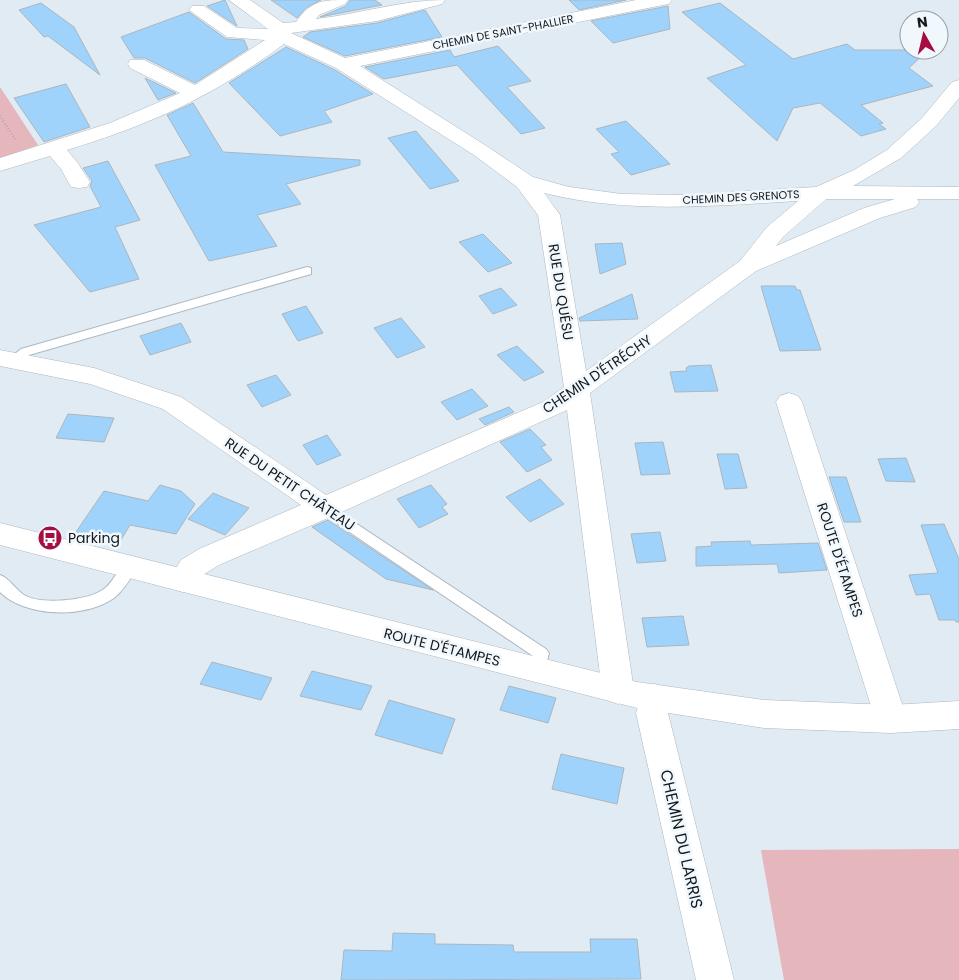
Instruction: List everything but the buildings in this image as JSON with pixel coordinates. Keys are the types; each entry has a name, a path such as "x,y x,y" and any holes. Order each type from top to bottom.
{"street":[{"path":"0,165 154,113 195,93 259,54 313,10 339,0"},
{"path":"198,10 233,34 285,32 399,11 436,0"},
{"name":"CHEMIN DE SAINT-PHALLIER","path":"343,64 663,0"},
{"path":"243,1 285,32"},
{"name":"RUE DU QUÉSU","path":"285,32 343,64 482,151 525,182 549,215 577,391 618,691"},
{"path":"137,64 195,93"},
{"name":"CHEMIN D'ÉTRÉCHY","path":"184,581 191,568 209,557 552,408 748,266 775,232 820,193 861,174 894,154 929,122 959,86"},
{"path":"53,147 70,166 79,182"},
{"name":"CHEMIN DES GRENOTS","path":"525,182 569,193 622,200 682,201 820,193 949,194"},
{"path":"748,266 872,213 949,194"},
{"name":"RUE DU PETIT CHÂTEAU","path":"6,360 94,376 172,403 325,508"},
{"name":"ROUTE D'ÉTAMPES","path":"788,402 891,719"},
{"name":"ROUTE D'ÉTAMPES","path":"0,534 618,691 764,714 891,719 959,715"},
{"name":"CHEMIN DU LARRIS","path":"654,697 652,714 715,980"}],"lane":[{"path":"6,360 25,352 307,271"},
{"name":"RUE DU PETIT CHÂTEAU","path":"325,508 542,653 537,671"},
{"path":"0,581 5,589 30,604 72,606 102,599 118,588 130,567"}],"path":[{"path":"0,116 26,156"}],"shaded area":[{"path":"0,87 38,145 0,159"},
{"path":"959,849 959,980 784,980 761,850"}],"place":[{"name":"Parking","path":"50,538"}]}
